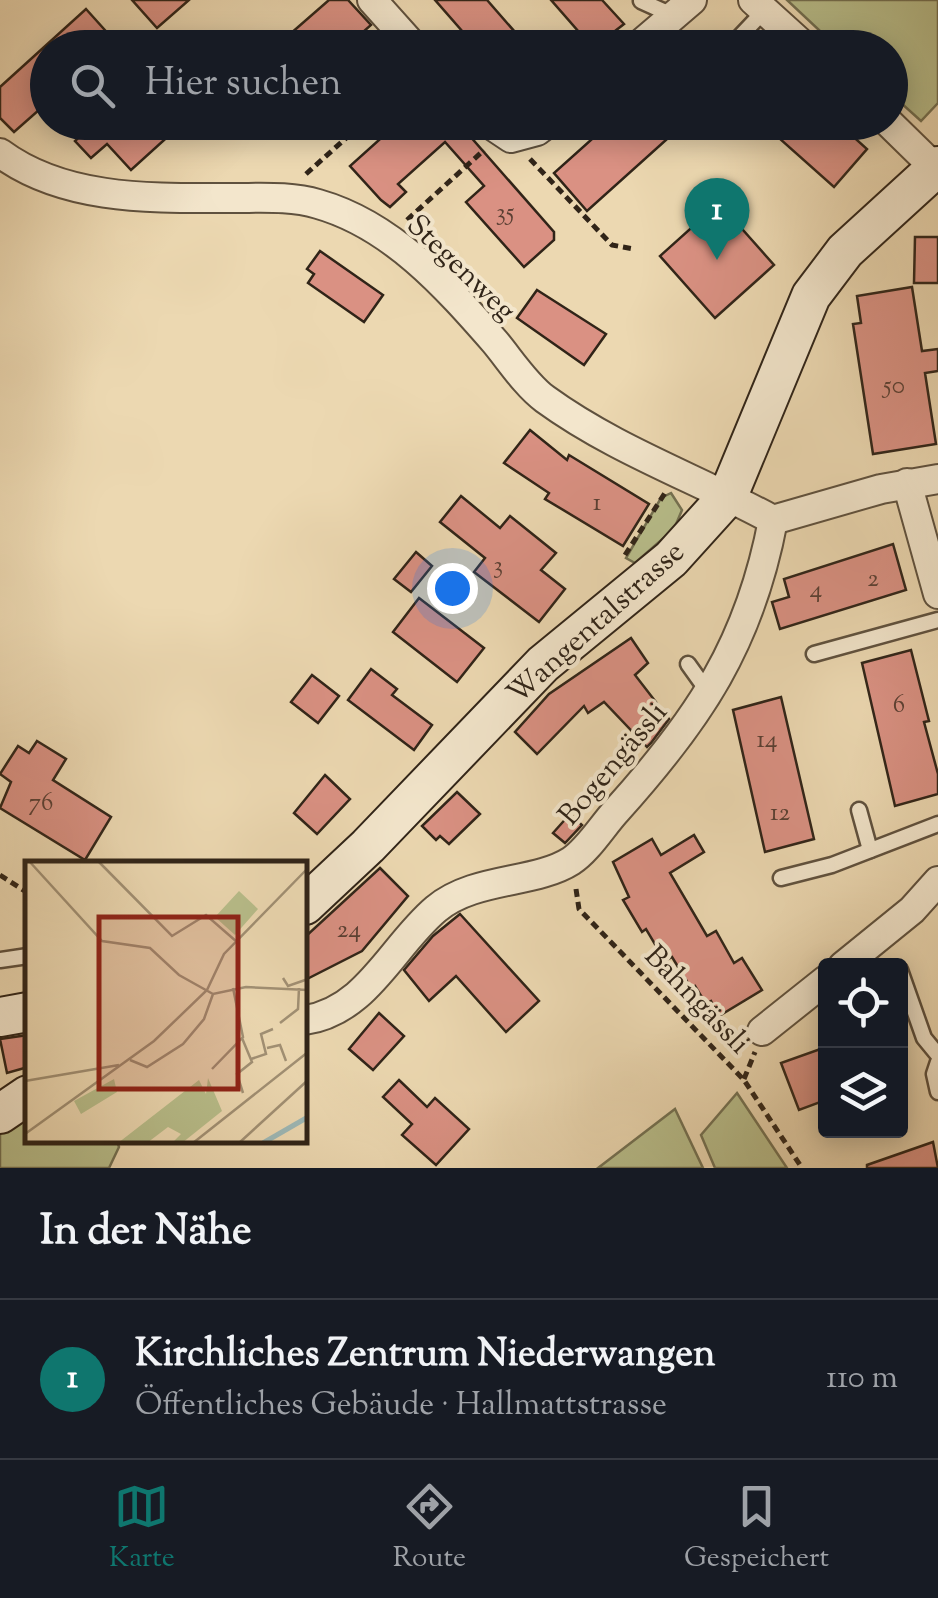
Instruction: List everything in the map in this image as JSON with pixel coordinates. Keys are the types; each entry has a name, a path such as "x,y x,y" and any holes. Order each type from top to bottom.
{"street":[{"path":"372,0 394,30"},
{"path":"759,5 786,30"},
{"path":"657,30 682,8"},
{"path":"908,140 937,167"},
{"name":"Stegenweg","path":"0,153 45,177 104,193 278,198 314,202 345,213 388,238 426,268 542,397 679,476 728,496"},
{"name":"Wangentalstrasse","path":"308,902 368,846 543,664 671,559 728,496 811,296 845,252 937,167"},
{"path":"728,496 773,520 907,483 938,479"},
{"path":"907,483 938,594"},
{"name":"Bogengässli","path":"308,1019 341,1009 360,994 436,909 462,893 571,861 657,766 711,695 749,616 773,520"},
{"path":"853,958 912,910 938,881"},
{"path":"762,1030 818,986"},
{"path":"0,1017 25,1013"},
{"path":"0,1114 25,1096"}],"lane":[{"path":"641,1 682,8"},
{"path":"742,30 759,5"},
{"path":"814,654 938,620"},
{"path":"688,664 711,695"},
{"path":"859,810 870,850"},
{"path":"781,878 938,824"},
{"path":"0,960 25,956"},
{"path":"908,992 924,1038 938,1058 934,1074 938,1092"}],"path":[{"path":"278,198 344,140"},
{"path":"521,140 522,150 612,245 634,249"},
{"path":"388,238 468,164"},
{"path":"620,563 659,497 679,476"},
{"name":"Bahngässli","path":"571,861 579,909 744,1080 802,1168"},
{"path":"0,875 25,891"}],"green space":[{"path":"787,0 938,0 938,103 921,121 908,109 908,30 819,30"},
{"path":"671,493 682,510 674,529 635,563 626,558 661,498"},
{"path":"737,1093 787,1168 715,1168 701,1135"},
{"path":"675,1109 703,1168 598,1168"},
{"path":"25,1117 25,1143 118,1143 119,1147 109,1168 0,1168 0,1129"}],"building":[{"path":"132,0 189,0 157,28"},
{"path":"329,0 348,0 371,25 365,30 295,30"},
{"path":"435,0 487,0 513,30 461,30"},
{"path":"551,0 602,0 624,24 616,30 577,30"},
{"path":"86,9 105,30 63,30"},
{"path":"30,60 30,118 14,132 0,118 0,87"},
{"path":"164,140 131,170 107,144 91,158 75,141"},
{"path":"379,140 473,140 554,232 554,240 524,267 466,202 484,186 445,142 398,184 406,192 390,207 350,166"},
{"path":"591,140 666,140 587,211 554,173"},
{"path":"781,140 857,140 867,149 834,187"},
{"path":"719,203 774,265 715,318 660,256"},
{"path":"915,237 938,237 938,283 914,283"},
{"path":"320,251 383,295 364,322 308,283 314,274 307,269"},
{"path":"912,287 922,351 938,349 938,371 925,373 936,444 873,454 853,324 861,323 857,296"},
{"path":"537,290 606,334 584,365 517,318"},
{"path":"530,430 567,460 569,455 649,504 623,546 545,499 549,493 504,463"},
{"path":"461,496 500,528 510,516 556,553 541,570 565,589 539,622 474,572 485,558 440,522"},
{"path":"893,544 906,590 780,629 772,602 789,597 784,579"},
{"path":"416,552 432,566 411,592 394,579"},
{"path":"419,598 484,648 457,682 393,632"},
{"path":"631,638 648,663 635,675 669,719 647,747 604,702 588,713 584,706 537,754 515,732 549,694"},
{"path":"911,650 929,721 924,722 938,774 938,794 895,806 862,663"},
{"path":"371,669 397,689 392,695 432,725 414,750 348,700"},
{"path":"312,675 339,696 318,723 291,702"},
{"path":"781,697 814,839 765,852 733,710"},
{"path":"37,741 66,759 53,780 111,817 85,860 0,808 11,782 0,774 18,746 29,753"},
{"path":"325,775 350,799 317,834 294,813"},
{"path":"457,792 480,814 449,844 440,836 436,840 422,826"},
{"path":"570,814 582,825 565,843 553,833"},
{"path":"694,835 704,852 670,873 707,936 716,931 734,963 742,958 762,990 719,1016 711,1001 706,1004 695,986 691,988 672,957 665,961 646,929 642,932 623,900 629,897 613,862 652,839 661,855"},
{"path":"380,868 408,896 362,951 308,978 308,934"},
{"path":"460,914 539,1001 506,1032 456,976 429,1001 404,970 433,936"},
{"path":"379,1013 404,1036 373,1070 349,1049"},
{"path":"25,1035 25,1068 7,1073 0,1039"},
{"path":"818,1050 818,1103 799,1110 781,1063"},
{"path":"399,1080 427,1107 435,1098 469,1129 436,1165 402,1135 412,1124 383,1097"},
{"path":"933,1142 938,1168 867,1168 867,1165"}],"place":[{"name":"Kirchliches Zentrum Niederwangen","path":"717,260"}]}
